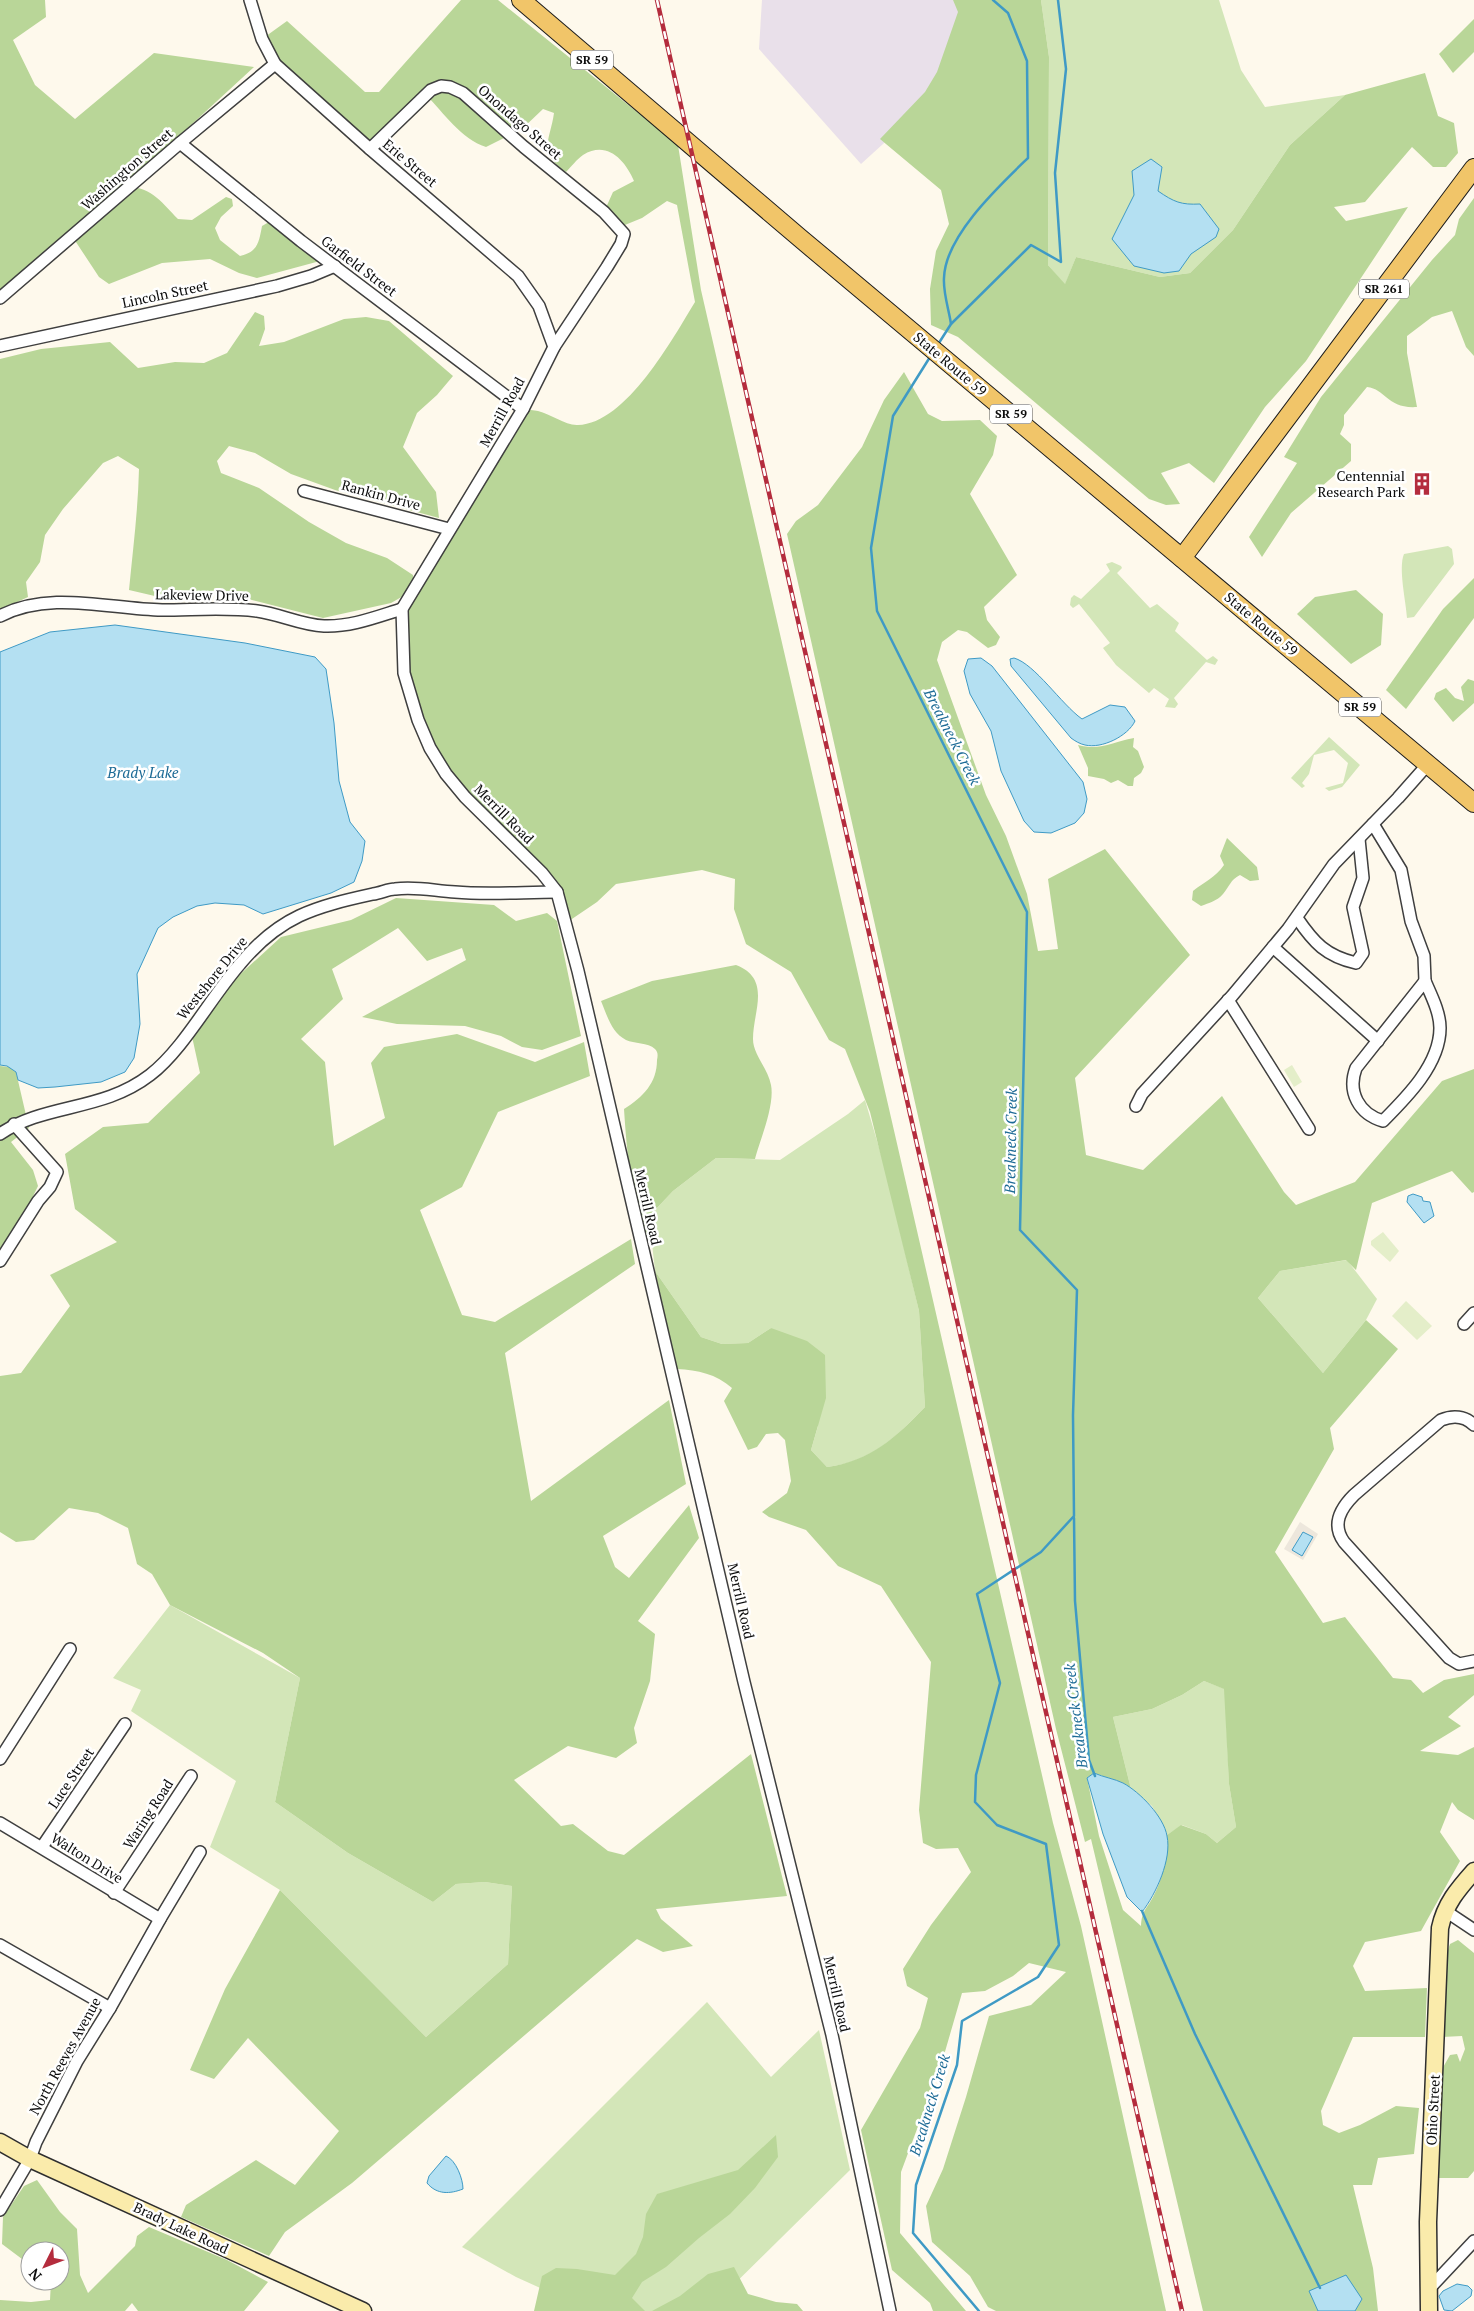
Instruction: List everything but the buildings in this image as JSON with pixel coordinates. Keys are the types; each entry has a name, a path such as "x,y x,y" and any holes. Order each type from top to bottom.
{"main road":[{"name":"State Route 59","path":"521,0 890,314 1474,803"},
{"name":"SR 261","path":"1182,558 1474,168"}],"street":[{"name":"Erie Street","path":"250,0 262,39 275,64 370,150 518,276 540,306 554,347"},
{"name":"Washington Street","path":"0,298 275,64"},
{"name":"Onondago Street","path":"370,150 431,90 442,86 450,87 463,93 524,147 604,212"},
{"name":"Garfield Street","path":"180,143 301,241 523,409"},
{"name":"Merrill Road","path":"604,212 624,234 621,244 554,347 523,409 402,609 404,673 418,720 430,748 446,774 464,797 542,873 558,892 742,1673 830,2026 890,2311"},
{"name":"Lincoln Street","path":"0,346 277,286 311,276 335,266"},
{"name":"Rankin Drive","path":"304,491 449,529"},
{"name":"Lakeview Drive","path":"0,616 35,605 65,603 161,610 227,608 258,611 283,616 306,624 325,626 355,624 402,609"},
{"path":"1136,1106 1160,1074 1228,1000 1297,918 1334,864 1428,764"},
{"path":"1373,824 1401,870 1410,920 1424,956 1425,981 1438,1012 1440,1027 1439,1043 1417,1086 1384,1121 1373,1118 1354,1098 1351,1081 1356,1068 1425,981"},
{"path":"1297,918 1312,941 1337,959 1356,963 1363,953 1353,907 1364,878 1359,839"},
{"name":"Westshore Drive","path":"0,1134 14,1124 104,1100 149,1076 175,1050 239,965 264,937 281,925 316,908 393,889 411,888 457,892 558,892"},
{"path":"1273,947 1378,1041"},
{"path":"1228,1000 1309,1129"},
{"path":"0,1261 38,1202 50,1187 57,1172 14,1124"},
{"path":"1464,1324 1474,1313"},
{"path":"1474,1425 1470,1421 1455,1416 1441,1420 1354,1495 1344,1505 1338,1520 1340,1536 1344,1542 1449,1658 1459,1664 1474,1661"},
{"path":"0,1759 70,1649"},
{"name":"Luce Street","path":"42,1848 125,1724"},
{"name":"Waring Road","path":"114,1893 191,1776"},
{"name":"Walton Drive","path":"0,1824 114,1893 160,1918"},
{"name":"North Reeves Avenue","path":"0,2210 30,2159 54,2104 93,2034 200,1852"},
{"path":"1474,1871 1452,1897 1444,1910 1474,1930"},
{"name":"Ohio Street","path":"1430,2311 1428,2290 1428,2222 1438,1951 1444,1910"},
{"path":"0,1945 110,2008"},
{"name":"Brady Lake Road","path":"0,2142 30,2159 363,2311"},
{"path":"1428,2290 1474,2241"}],"shaded area":[{"path":"762,0 960,0 964,9 939,93 861,164 759,49"},
{"path":"1300,1522 1318,1534 1303,1560 1284,1549"}],"green space":[{"path":"0,0 45,0 46,17 13,40 35,85 75,119 154,53 254,67 52,253 0,294"},
{"path":"461,0 498,0 678,145 701,290 1053,1823 1081,1926 1166,2311 996,2311 988,2307 970,2276 932,2242 926,2206 943,2169 989,2016 1031,2005 1066,1972 1029,1963 1013,1976 985,1991 962,1993 942,2062 901,2172 900,2233 966,2311 933,2311 930,2303 892,2270 861,2130 920,2028 928,1998 907,1986 903,1969 931,1925 971,1872 958,1848 936,1849 923,1843 919,1810 931,1662 881,1586 838,1566 806,1530 769,1517 762,1512 787,1493 791,1481 785,1440 778,1433 766,1434 757,1447 748,1450 724,1401 732,1388 720,1379 706,1374 692,1370 677,1369 655,1271 701,1337 722,1344 748,1343 771,1328 807,1341 825,1355 826,1398 811,1450 827,1467 857,1459 882,1446 925,1407 919,1311 870,1112 845,1049 829,1040 791,972 746,944 734,909 735,879 702,870 616,884 597,902 566,923 557,892 464,797 418,720 402,635 412,591 391,603 323,618 228,594 194,593 159,597 129,590 139,469 118,456 103,463 63,509 45,535 40,562 26,582 28,597 0,610 0,359 41,349 110,342 138,368 175,362 204,363 227,353 255,312 264,316 265,329 259,346 284,342 344,319 366,317 389,321 453,376 437,395 417,413 403,447 436,492 439,518 335,490 291,474 255,453 229,446 217,461 221,473 259,488 309,522 346,543 387,558 413,575 413,589 523,409 543,413 573,425 596,421 613,410 646,377 695,302 677,205 667,201 642,218 620,227 604,212 613,192 634,181 626,166 614,154 600,150 583,155 566,172 557,165 548,152 548,139 554,113 543,109 522,129 486,147 461,132 426,95 370,149 275,64 262,39 287,21 365,92 379,92"},
{"path":"953,0 1041,0 1049,57 1048,265 1065,284 1076,257 1160,277 1190,273 1233,230 1290,145 1345,95 1425,73 1438,116 1454,123 1458,153 1446,167 1433,167 1412,147 1365,202 1334,207 1346,221 1408,207 1306,361 1265,407 1214,483 1189,463 1161,473 1180,504 1166,505 1149,499 958,337 931,325 930,289 936,251 949,224 941,190 880,139 925,92 937,72 958,12"},
{"path":"1041,0 1219,0 1241,70 1265,107 1345,95 1290,145 1233,230 1190,273 1160,277 1076,257 1065,285 1048,265 1049,57"},
{"path":"1474,19 1474,52 1453,73 1439,54"},
{"path":"129,187 151,193 178,219 192,220 226,197 232,199 233,206 221,217 215,228 220,240 240,256 254,249 257,245 262,226 269,222 320,261 257,278 239,273 210,259 162,263 109,284 99,277 72,236"},
{"path":"1474,198 1474,356 1466,347 1452,311 1432,317 1407,336 1407,353 1417,407 1399,405 1379,391 1367,387 1344,415 1344,425 1340,434 1351,444 1351,461 1291,513 1262,557 1249,537 1297,463 1284,457 1321,397 1432,260 1455,235 1459,219"},
{"path":"904,372 928,414 942,421 980,420 997,436 993,455 970,494 1017,575 984,607 987,620 1000,637 996,645 988,648 967,632 958,630 942,642 937,660 986,795 1006,836 1027,894 1038,951 1058,949 1048,879 1105,849 1190,955 1075,1078 1086,1155 1143,1170 1222,1096 1284,1192 1296,1205 1355,1182 1442,1081 1474,1069 1474,1192 1472,1193 1452,1171 1372,1203 1356,1270 1346,1260 1280,1271 1258,1298 1323,1373 1366,1320 1398,1349 1330,1428 1334,1449 1275,1552 1323,1623 1345,1617 1393,1678 1411,1680 1423,1693 1444,1680 1474,1674 1474,1695 1448,1717 1461,1726 1420,1751 1458,1755 1474,1747 1474,1820 1458,1810 1452,1802 1440,1832 1460,1861 1421,1931 1365,1942 1353,1966 1365,1991 1427,1988 1425,2037 1353,2037 1321,2111 1323,2125 1339,2133 1360,2125 1396,2106 1419,2108 1414,2154 1378,2158 1372,2185 1353,2185 1373,2268 1378,2311 1203,2311 1091,1839 1085,1842 1056,1729 787,534 796,521 818,505 862,447 884,400","holes":["1204,1681 1224,1689 1229,1784 1236,1827 1217,1843 1206,1834 1181,1825 1167,1835 1166,1859 1162,1875 1157,1890 1143,1913 1141,1926 1123,1910 1099,1836 1087,1778 1094,1773 1123,1783 1131,1789 1113,1717 1152,1709 1182,1695"]},
{"path":"1448,546 1452,549 1454,564 1414,617 1407,618 1402,576 1404,554"},
{"path":"1112,562 1121,566 1122,568 1117,573 1150,608 1157,604 1179,623 1175,631 1207,660 1213,656 1218,660 1215,665 1206,662 1174,698 1178,704 1175,708 1165,707 1169,699 1154,688 1149,693 1116,665 1103,648 1110,643 1079,604 1073,608 1070,605 1071,598 1074,595 1081,599 1110,571 1106,564"},
{"path":"1474,578 1474,618 1406,709 1386,690 1443,609"},
{"path":"1356,590 1383,614 1381,645 1351,664 1297,614 1315,597"},
{"path":"1468,679 1474,681 1474,703 1453,722 1434,699 1436,693 1446,688 1455,698 1464,701 1461,687"},
{"path":"1329,737 1360,765 1342,787 1329,791 1325,788 1343,783 1348,763 1334,750 1314,755 1309,774 1302,783 1305,786 1302,788 1291,778"},
{"path":"1134,738 1133,747 1138,751 1144,767 1141,773 1134,778 1133,786 1128,786 1118,780 1111,783 1104,779 1088,776 1088,768 1078,745 1093,747"},
{"path":"1227,838 1257,867 1259,880 1250,881 1240,875 1232,881 1218,898 1201,906 1192,900 1193,891 1213,877 1224,865 1220,856"},
{"path":"396,898 494,905 516,921 547,913 557,921 581,1036 542,1050 522,1047 501,1036 465,1026 397,1024 362,1017 466,960 462,948 427,961 398,928 332,969 343,999 301,1039 325,1062 334,1146 385,1118 371,1063 384,1047 457,1034 535,1062 584,1042 590,1076 498,1112 462,1187 420,1210 462,1315 495,1322 631,1239 635,1264 505,1353 531,1501 669,1400 686,1484 603,1536 615,1567 629,1578 689,1505 699,1538 638,1621 655,1634 650,1681 634,1728 637,1743 616,1758 568,1746 514,1780 561,1826 573,1824 608,1851 624,1855 751,1754 787,1896 656,1909 661,1919 693,1946 663,1952 637,1939 352,2183 285,2232 269,2256 181,2217 186,2205 256,2160 295,2185 339,2131 248,2038 214,2079 190,2070 225,1989 280,1890 426,2037 508,1964 512,1886 485,1882 456,1884 433,1902 348,1853 275,1802 300,1678 263,1653 170,1605 152,1574 137,1564 128,1528 98,1513 69,1508 34,1540 16,1542 0,1532 0,1376 21,1373 70,1306 50,1275 117,1242 75,1209 65,1154 103,1127 148,1123 200,1073 191,1032 224,989 281,937 351,920"},
{"path":"736,965 747,971 754,979 757,987 758,997 753,1039 755,1051 767,1073 772,1093 763,1133 755,1159 716,1158 673,1191 656,1209 650,1225 651,1245 634,1195 624,1109 648,1089 655,1076 658,1054 652,1047 621,1037 610,1023 601,1001 652,981"},
{"path":"1292,1065 1302,1082 1294,1087 1284,1070"},
{"path":"0,1066 9,1067 16,1072 29,1128 11,1142 33,1170 38,1186 19,1225 0,1252"},
{"path":"865,1100 885,1168 919,1311 925,1407 893,1438 870,1454 857,1460 827,1467 811,1450 818,1426 771,1328 748,1343 722,1344 701,1337 655,1271 650,1225 656,1209 673,1191 716,1158 780,1160 848,1114"},
{"path":"1383,1232 1399,1251 1390,1262 1371,1245 1371,1241"},
{"path":"1347,1260 1377,1299 1366,1320 1323,1373 1258,1298 1280,1271"},
{"path":"1406,1301 1432,1326 1417,1340 1392,1316"},
{"path":"170,1605 300,1678 275,1802 348,1853 433,1902 456,1884 485,1882 512,1886 508,1964 426,2037 280,1890 210,1847 236,1781 131,1711 141,1690 113,1678"},
{"path":"1204,1681 1225,1689 1229,1784 1236,1827 1217,1843 1206,1834 1182,1825 1167,1835 1152,1806 1131,1789 1113,1717 1152,1709 1182,1695"},
{"path":"1458,1940 1474,1953 1474,2171 1468,2178 1439,2178 1435,2176 1441,2071 1450,2055 1457,2054 1460,2062 1465,2049 1462,2036 1442,2037 1444,1961 1450,1944"},
{"path":"707,2002 771,2077 819,2030 850,2170 707,2311 591,2311 516,2277 462,2247"},
{"path":"776,2135 778,2157 755,2188 730,2214 666,2267 642,2282 632,2298 645,2311 534,2311 542,2276 556,2268 615,2275 636,2254 643,2237 646,2214 657,2194 738,2170"},
{"path":"37,2180 60,2212 77,2229 80,2275 88,2293 135,2246 137,2236 149,2227 227,2260 268,2282 244,2311 138,2311 132,2303 125,2311 0,2311 0,2300 31,2302 50,2300 50,2291 70,2291 70,2241 20,2241 20,2258 2,2244 3,2217 24,2186"},
{"path":"734,2267 748,2294 776,2302 797,2304 803,2311 652,2311 680,2296 708,2274"}],"water":[{"path":"1151,159 1162,167 1158,191 1178,202 1200,204 1219,229 1216,237 1191,254 1179,271 1164,273 1134,266 1112,239 1134,195 1132,171"},
{"name":"Brady Lake","path":"115,625 245,643 315,657 326,669 334,723 339,781 350,822 365,841 362,861 354,882 331,893 263,914 244,905 215,903 197,906 173,917 158,928 137,974 140,1024 134,1058 125,1072 101,1082 38,1088 18,1080 16,1072 7,1066 0,1065 0,652 50,632"},
{"path":"981,658 992,666 1083,782 1087,799 1084,813 1075,823 1051,833 1034,832 1024,821 1001,771 991,731 970,694 964,671 968,659"},
{"path":"1014,658 1031,668 1082,719 1110,705 1125,707 1135,721 1132,727 1114,740 1099,745 1085,745 1071,738 1011,666 1010,659"},
{"path":"1413,1194 1422,1197 1423,1201 1430,1202 1434,1216 1424,1223 1407,1202 1408,1196"},
{"path":"1303,1532 1313,1537 1302,1556 1292,1550"},
{"path":"1094,1773 1123,1783 1137,1792 1156,1813 1165,1829 1168,1845 1162,1876 1153,1896 1142,1912 1127,1897 1103,1834 1087,1778"},
{"path":"446,2156 453,2161 458,2170 463,2189 444,2192 435,2190 427,2183 429,2176"},
{"path":"1346,2275 1362,2299 1355,2311 1318,2311 1309,2291"},
{"path":"1457,2284 1468,2286 1472,2290 1471,2296 1452,2311 1444,2310 1439,2296 1443,2291"}],"waterway":[{"name":"Breakneck Creek","path":"951,324 945,295 944,278 953,245 963,229 989,197 1028,158 1027,61 1008,13 993,0"},
{"path":"937,346 951,324 1031,245 1061,262 1055,173 1066,69 1058,0"},
{"name":"Breakneck Creek","path":"930,357 893,416 871,548 877,611 1027,912 1020,1230 1077,1290 1073,1415 1074,1516 1041,1552 977,1594 1000,1683 976,1775 975,1802 997,1825 1046,1844 1059,1945 1038,1977 962,2021 957,2065 916,2185 913,2233 979,2311"},
{"name":"Breakneck Creek","path":"1074,1518 1075,1601 1089,1760 1095,1776"},
{"name":"Breakneck Creek","path":"1142,1911 1195,2034 1320,2288"}],"railway":[{"path":"657,0 1182,2311"}],"place":[{"name":"Centennial Research Park","path":"1422,484"}]}
